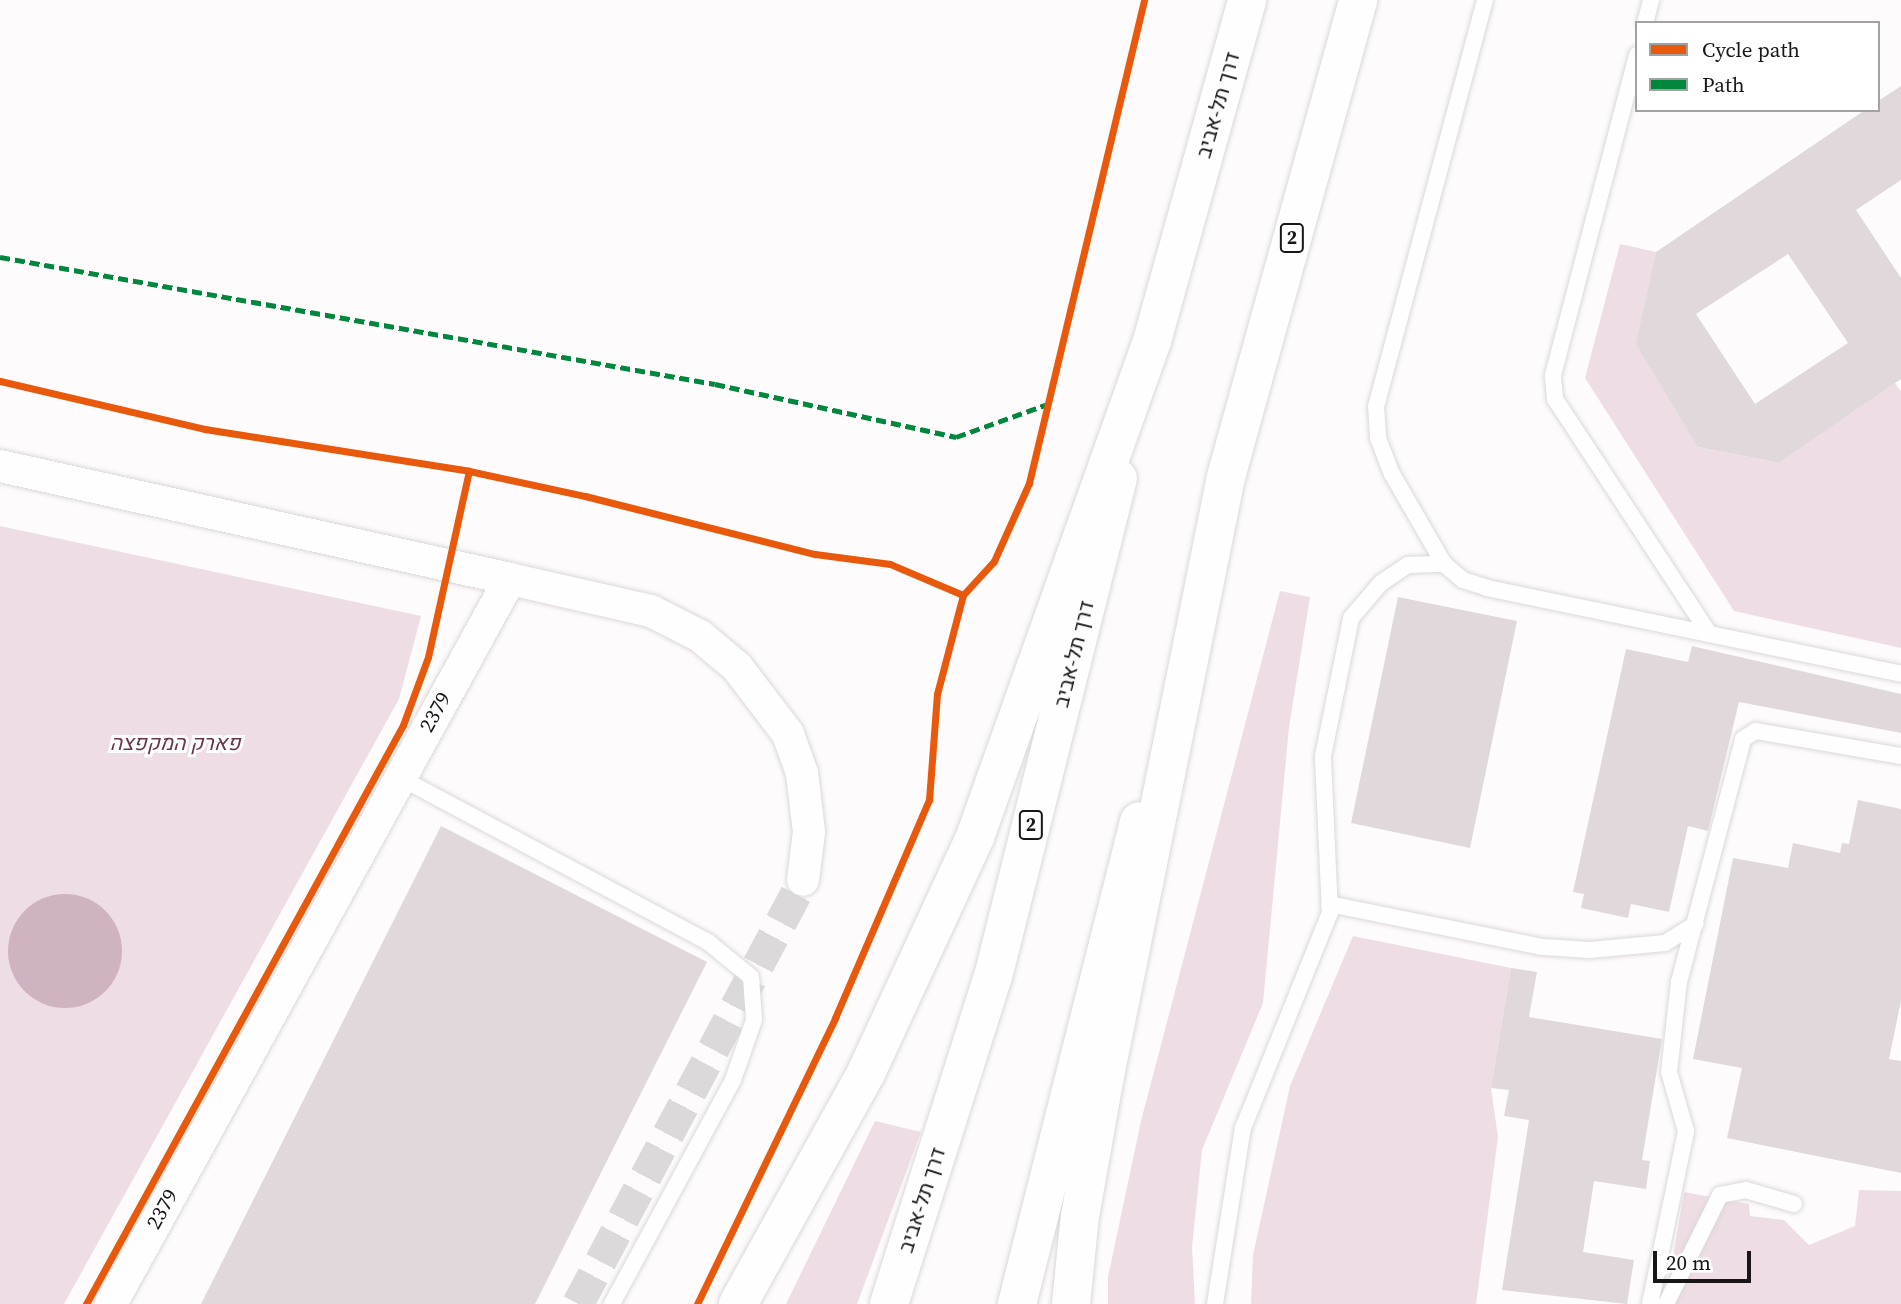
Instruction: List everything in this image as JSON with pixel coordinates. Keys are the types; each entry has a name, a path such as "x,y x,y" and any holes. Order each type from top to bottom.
{"highway":[{"name":"דרך תל-אביב","path":"889,1304 993,977 1152,341 1247,0"},
{"name":"2","path":"1017,1304 1226,477 1358,0"},
{"path":"738,1304 915,976 975,837 1152,341"},
{"path":"1071,1304 1080,1216 1105,1076 1226,477"},
{"path":"911,1304 993,977"}],"street":[{"path":"0,466 651,611 700,635 737,667 788,734 802,773 809,832 803,880"},
{"name":"2379","path":"111,1304 510,579"}],"lane":[{"path":"1485,0 1376,406 1378,438 1392,474 1444,564 1463,580 1487,588 1901,674"},
{"path":"1646,21 1651,0"},
{"path":"1635,63 1553,376 1555,399 1708,632"},
{"path":"1215,1304 1243,1128 1329,904 1323,756 1350,618 1381,583 1408,565 1444,564"},
{"path":"1650,1304 1686,1131 1669,1061 1679,982 1743,739 1756,731 1901,756"},
{"path":"399,777 708,943 751,977 754,1020 733,1080 612,1304"},
{"path":"1329,904 1566,949 1665,943 1695,924"},
{"path":"1666,1304 1720,1195 1746,1190 1794,1204"}],"green space":[{"path":"1620,244 1656,252 1698,447 1779,463 1895,383 1901,392 1901,648 1734,611 1585,378"},
{"name":"פארק המקפצה","path":"0,526 421,616 399,699 64,1304 0,1304"},
{"path":"1280,591 1310,597 1289,727 1263,1003 1202,1150 1192,1247 1195,1304 1108,1304 1108,1277 1141,1121"},
{"path":"1353,936 1511,968 1491,1088 1498,1137 1476,1304 1251,1304 1253,1255 1290,1086"},
{"path":"875,1121 921,1132 857,1304 786,1304"},
{"path":"1859,1190 1901,1191 1901,1304 1665,1304 1684,1192 1749,1204 1750,1216 1784,1220 1809,1245 1855,1226"}],"shaded area":[{"path":"65,894 87,898 106,910 118,929 122,951 118,973 106,992 87,1004 65,1008 43,1004 24,992 12,973 8,951 12,929 24,910 43,898"}],"building":[{"path":"1901,86 1901,180 1856,210 1901,278 1901,379 1779,463 1698,447 1636,344 1656,252 1862,112 1880,112 1880,100","holes":["1788,254 1848,343 1755,404 1696,314"]},
{"path":"1398,597 1517,621 1470,848 1351,823"},
{"path":"1692,646 1901,694 1901,733 1739,702 1708,831 1688,826 1669,912 1631,904 1628,918 1581,908 1584,894 1573,892 1626,649 1688,662"},
{"path":"1858,800 1901,809 1901,1001 1889,1059 1901,1061 1901,1173 1727,1138 1742,1068 1693,1059 1733,858 1788,868 1793,843 1840,853 1842,843 1849,844"},
{"path":"441,826 707,962 535,1304 201,1304"},
{"path":"1511,968 1537,972 1529,1017 1662,1039 1642,1160 1650,1161 1646,1189 1594,1181 1583,1252 1634,1260 1627,1304 1502,1290 1529,1120 1504,1116 1509,1090 1491,1088"}],"tunnel":[{"path":"578,1304 803,880"}],"marked path":[{"path":"0,257 715,384 956,437 1048,404"}],"cycle path":[{"path":"697,1304 835,1018 929,800 937,694 963,595 994,561 1029,483 1144,0"},
{"path":"0,381 205,429 469,471 585,496 815,554 890,564 963,595"},
{"path":"86,1304 403,725 428,657 469,471"}]}
